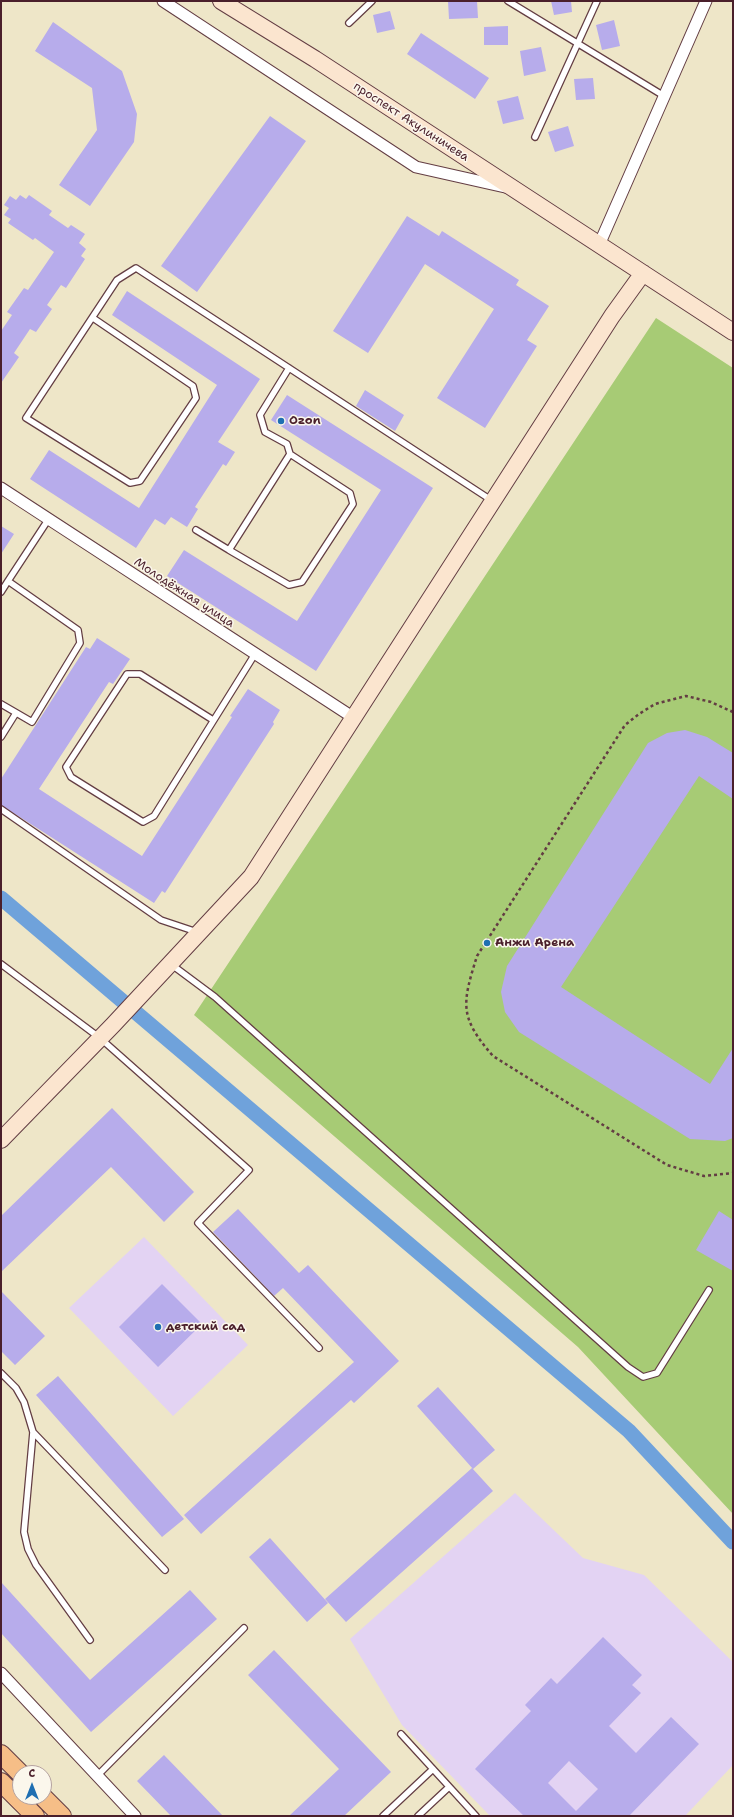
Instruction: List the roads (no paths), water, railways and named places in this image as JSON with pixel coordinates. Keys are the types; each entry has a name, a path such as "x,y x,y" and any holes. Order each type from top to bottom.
{"main road":[{"path":"1,1754 12,1765"},
{"path":"1,1782 35,1816"},
{"path":"52,1805 62,1816"}],"street":[{"path":"164,1 416,167 512,188"},
{"name":"проспект Акулиничева","path":"221,1 315,59 643,272"},
{"path":"600,245 706,1"},
{"path":"1,1140 113,1025 251,877 612,316 643,272 733,332"},
{"name":"Молодёжная улица","path":"1,488 354,718"},
{"path":"1,1673 135,1816"}],"lane":[{"path":"349,22 372,1"},
{"path":"508,1 664,96"},
{"path":"535,137 597,1"},
{"path":"93,318 193,386 196,398 140,481 130,483 26,418 117,280 136,268 493,501"},
{"path":"196,530 289,585 302,582 353,504 350,492 290,454 287,444 265,432 260,415 289,368"},
{"path":"229,550 290,454"},
{"path":"1,592 48,520"},
{"path":"1,704 32,722 80,643 78,630 8,581"},
{"path":"213,720 140,674 127,674 66,767 70,777 143,822 154,816 255,654"},
{"path":"1,738 16,714"},
{"path":"1,809 161,920 199,933"},
{"path":"1,964 100,1038 248,1170 198,1223 320,1348"},
{"path":"170,964 215,996 622,1361 643,1377 657,1373 709,1290"},
{"path":"1,1373 16,1388 24,1402 33,1432 24,1532 28,1549 36,1565 90,1640"},
{"path":"33,1432 165,1570"},
{"path":"98,1775 244,1628"},
{"path":"401,1734 476,1816"},
{"path":"383,1816 433,1769"},
{"path":"418,1816 449,1786"}],"waterway":[{"path":"1,898 629,1431 733,1542"}],"place":[{"name":"Ozon","path":"281,421"},
{"name":"Анжи Арена","path":"487,943"},
{"name":"детский сад","path":"158,1327"}]}
